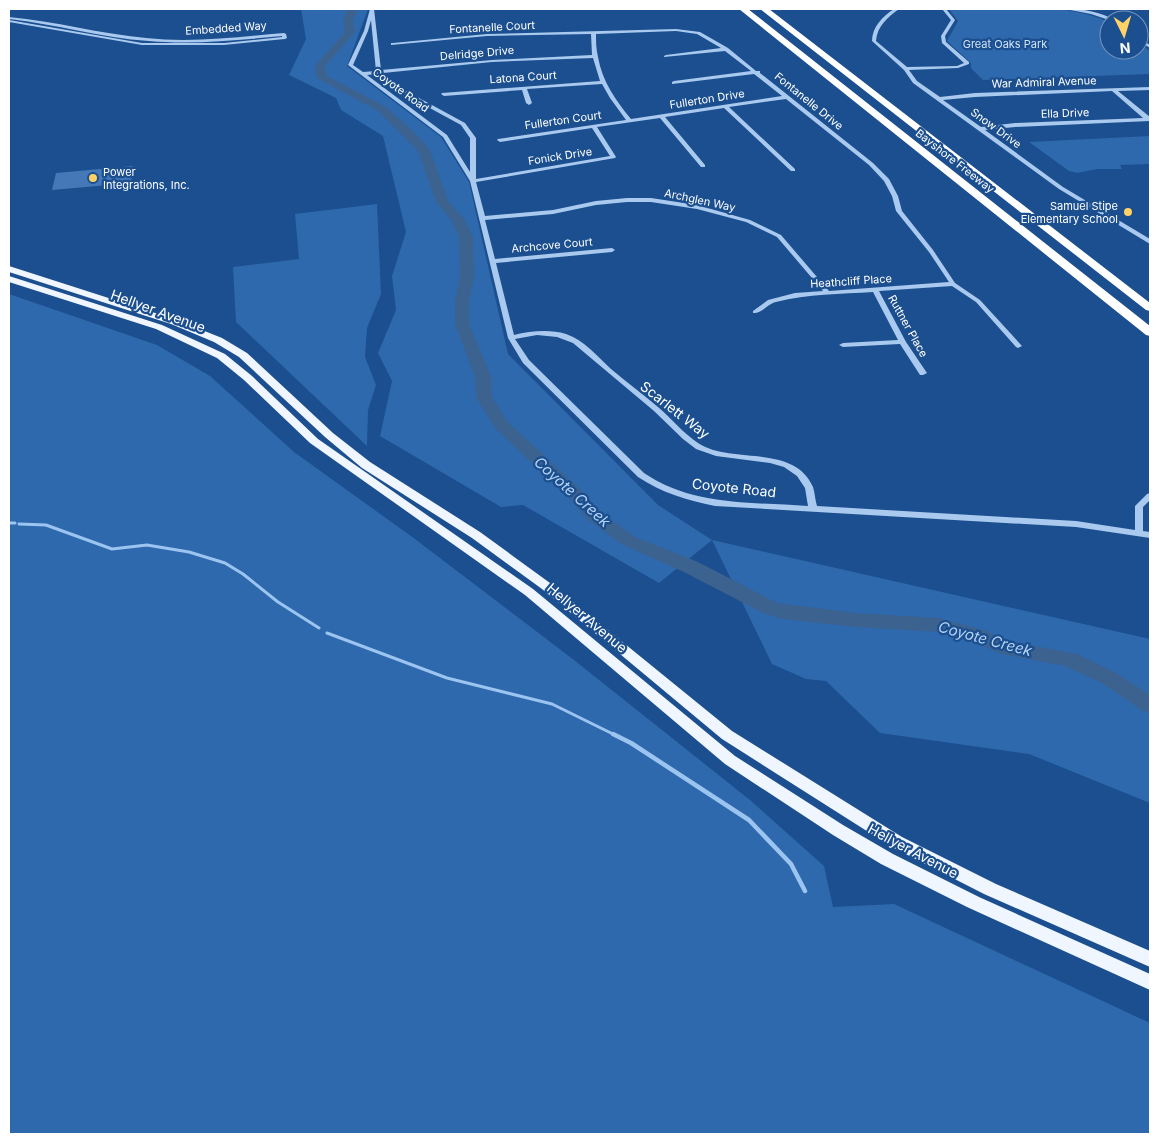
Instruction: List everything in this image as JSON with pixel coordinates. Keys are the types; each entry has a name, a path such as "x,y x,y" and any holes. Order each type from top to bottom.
{"highway":[{"name":"Bayshore Freeway","path":"743,9 1150,332"},
{"name":"Bayshore Freeway","path":"764,9 1150,308"}],"main road":[{"name":"Hellyer Avenue","path":"9,269 197,330 243,355 329,435 366,465 476,535 546,586 597,626 727,735 897,842 990,889 1150,959"},
{"path":"11,280 24,274"},
{"name":"Hellyer Avenue","path":"11,280 159,327 221,356 248,378 314,441 530,592 730,760 838,830 887,859 973,902 1150,982"},
{"path":"248,378 262,372"},
{"path":"887,859 897,842"}],"street":[{"name":"Coyote Road","path":"371,9 379,72 395,87 464,124 473,138 473,181 511,338 526,361 641,475 658,487 677,496 715,503 1014,520 1150,535"},
{"name":"Coyote Road","path":"371,9 366,31 350,65 445,136 473,181"},
{"name":"Snow Drive","path":"897,9 889,14 873,36 877,44 906,69 915,82 1061,188 1150,242"},
{"path":"906,69 958,67 968,63 944,42 944,36 953,20 944,9"},
{"path":"1067,9 1099,15"},
{"path":"1092,13 1098,9"},
{"name":"Embedded Way","path":"9,18 55,23 110,35 147,40 206,41 284,34 285,38 224,44 142,44 9,21"},
{"name":"Fontanelle Drive","path":"593,32 687,31 707,37 726,49 758,72 871,164 887,180 895,196 898,211 931,252 953,284"},
{"path":"593,32 595,56 602,82 614,102 630,121"},
{"name":"Fontanelle Court","path":"393,44 487,35 593,32"},
{"path":"666,56 726,49"},
{"name":"Delridge Drive","path":"361,74 502,60 595,56"},
{"path":"674,83 758,72"},
{"name":"Latona Court","path":"444,94 602,82"},
{"path":"524,87 529,103"},
{"name":"War Admiral Avenue","path":"939,99 975,95 1150,88"},
{"path":"1114,90 1149,119"},
{"name":"Fullerton Drive","path":"630,121 788,97"},
{"path":"725,106 793,170"},
{"path":"662,116 703,166"},
{"name":"Ella Drive","path":"980,129 1015,125 1149,119"},
{"name":"Fullerton Court","path":"500,140 630,121"},
{"name":"Fonick Drive","path":"473,181 613,157 594,126"},
{"name":"Archglen Way","path":"482,218 553,212 596,203 627,200 651,200 697,207 748,221 779,236 826,292"},
{"name":"Archcove Court","path":"492,261 612,250"},
{"path":"953,284 978,301 1018,346"},
{"name":"Heathcliff Place","path":"755,312 770,301 826,292 953,284"},
{"name":"Ruttner Place","path":"875,289 902,342 922,373"},
{"name":"Scarlett Way","path":"511,338 529,333 546,333 564,336 580,345 634,393 650,404 699,446 724,455 770,460 796,470 809,484 813,509"},
{"path":"844,345 902,342"},
{"path":"1139,533 1139,506 1150,496"}],"green space":[{"name":"Great Oaks Park","path":"1030,8 1072,11 1091,15 1099,18 1099,60 1149,60 1149,50 1150,74 983,80 971,68 971,63 947,41 958,21 949,9"},
{"path":"301,9 368,9 347,66 441,137 469,182 508,354 658,505 712,540 659,583 523,505 501,507 380,436 392,381 378,353 396,310 392,276 406,232 383,136 341,110 336,98 289,75 306,39"},
{"path":"1150,136 1150,164 1120,165 1122,169 1097,169 1077,173 1069,171 1029,142"},
{"path":"377,204 381,294 367,328 365,357 376,385 368,410 367,446 236,322 233,267 299,259 295,214"},
{"path":"9,294 157,345 210,376 294,452 415,539 574,660 750,800 824,866 833,907 894,904 1150,1023 1150,1134 9,1134"},
{"path":"712,540 1150,639 1150,803 1029,754 880,733 826,681 806,679 772,664"}],"building":[{"name":"Power Integrations, Inc.","path":"133,166 131,183 52,190 56,173"}],"waterway":[{"name":"Coyote Creek","path":"353,9 348,20 350,32 320,66 322,78 382,109 396,124 414,138 424,150 442,202 457,219 466,237 467,278 462,300 462,324 483,377 484,397 501,424 525,449 575,494 593,515 629,541 691,567 770,608 782,612 856,620 939,625 980,636 1002,647 1070,659 1109,678 1150,705"},
{"path":"9,523 15,523"},
{"path":"19,524 46,525 112,549 147,545 189,552 225,563 243,574 278,602 319,628"},
{"path":"327,633 447,678 552,704 615,735"},
{"path":"615,735 631,743 749,820 791,864 805,891"}],"place":[{"name":"Power Integrations, Inc.","path":"93,178"},
{"name":"Samuel Stipe Elementary School","path":"1128,212"}]}
